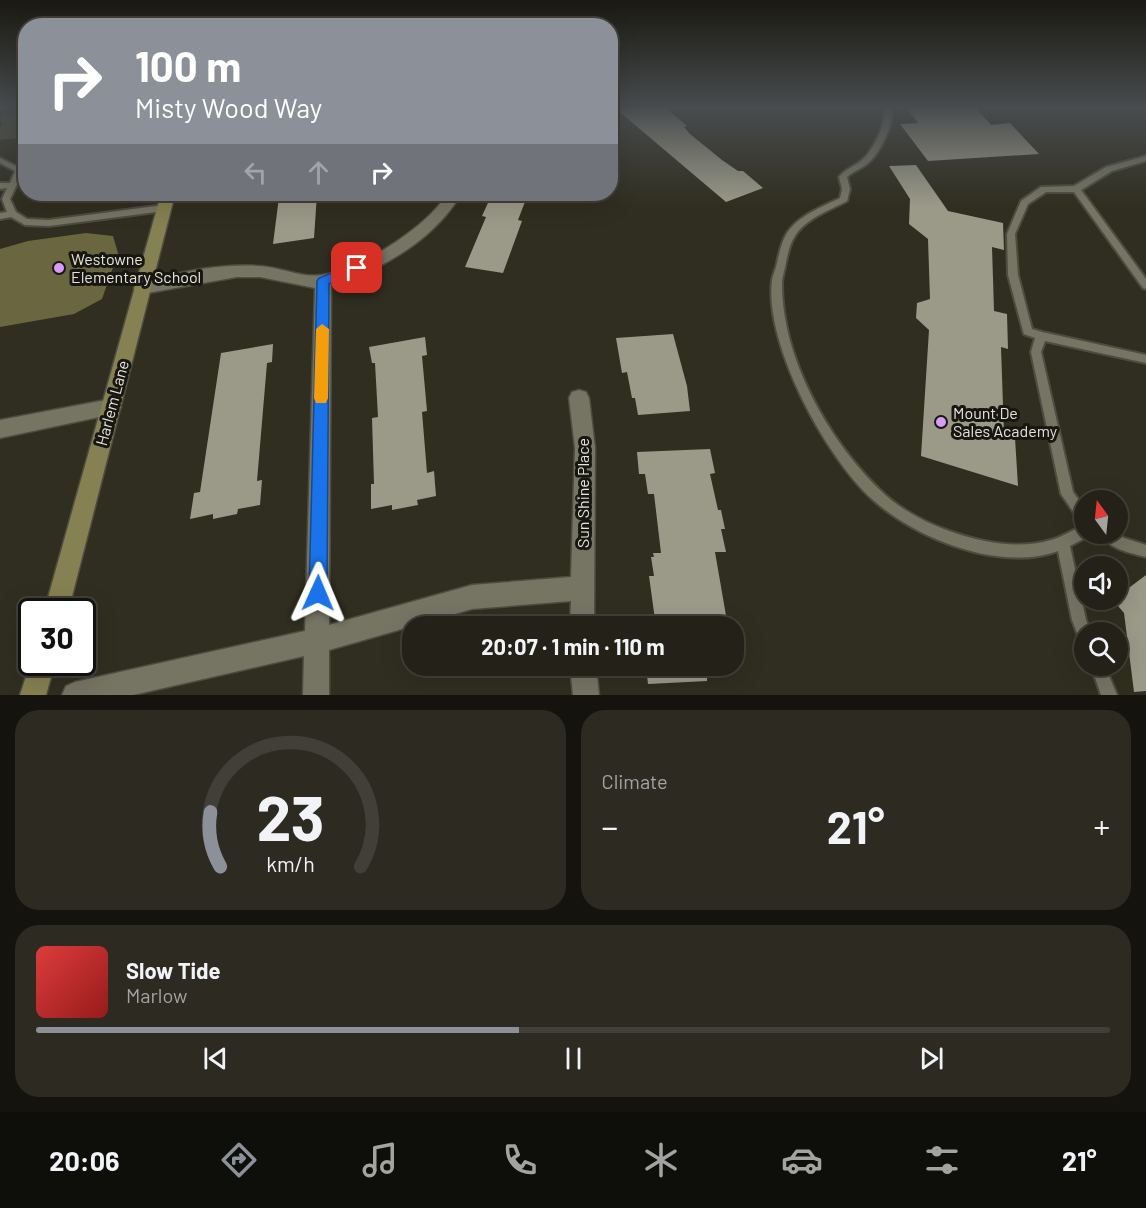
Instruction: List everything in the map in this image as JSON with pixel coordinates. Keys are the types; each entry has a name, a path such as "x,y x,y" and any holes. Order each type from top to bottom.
{"street":[{"name":"Harlem Lane","path":"60,598 166,201"},
{"path":"142,288 249,271 269,271 303,281 323,281 345,274 412,238 428,227 444,211 450,201"},
{"path":"316,695 323,281"},
{"name":"Sun Shine Place","path":"579,398 585,448 582,616"},
{"path":"0,429 111,406"},
{"path":"75,695 317,640 472,597 581,588"},
{"path":"33,695 38,676"},
{"path":"584,676 586,695"}],"lane":[{"path":"879,140 867,161 847,171 843,177 846,189 844,199 803,223 791,234 784,255 777,282 779,314 787,348 802,389 850,466 869,488 897,512 924,527 997,550 1035,550 1074,537"},
{"path":"1146,158 1109,169 1076,189 1044,189 1034,194 1024,203 1011,234 1013,275 1028,331 1041,336 1146,359"},
{"path":"0,160 18,169"},
{"path":"18,174 6,199 12,214 25,222 49,223 166,201"},
{"path":"0,186 12,185"},
{"path":"1076,189 1146,286"},
{"path":"0,216 12,214"},
{"path":"1041,336 1036,352 1067,494 1074,503"},
{"path":"1063,542 1080,622"},
{"path":"1124,544 1146,551"},
{"path":"1102,676 1109,695"}],"shaded area":[{"path":"86,233 113,236 118,253 102,299 74,314 0,327 0,249 28,241"}],"building":[{"path":"653,140 698,140 738,171 743,171 763,188 726,202"},
{"path":"912,140 1026,140 1039,154 928,161"},
{"path":"916,165 948,211 1003,223 1004,250 992,247 994,311 1007,314 1008,349 1001,347 1004,435 1015,438 1018,486 921,456 929,330 916,318 917,303 930,299 928,239 909,224 910,199 889,166"},
{"path":"278,201 317,201 314,238 273,244"},
{"path":"489,201 525,201 518,220 522,221 503,273 465,267 486,217 482,216"},
{"path":"673,334 687,386 690,411 638,415 627,372 622,373 616,338"},
{"path":"425,337 427,355 422,356 427,411 422,412 427,473 434,471 436,496 417,500 418,505 392,510 392,505 371,509 371,484 374,484 372,418 378,417 375,363 372,363 369,347"},
{"path":"273,344 272,362 267,363 257,481 262,480 260,505 238,509 237,514 213,519 213,514 190,519 194,493 200,492 221,353"},
{"path":"710,449 715,473 710,474 725,529 721,529 726,552 715,552 726,616 654,616 649,576 654,576 651,557 654,557 653,553 661,553 654,494 648,494 645,474 639,474 637,452"},
{"path":"1146,575 1146,691 1134,692 1128,645 1128,622 1125,622 1121,610 1128,610 1128,588"},
{"path":"647,676 707,676 707,681 648,684"}],"slow traffic":[{"path":"321,398 322,329"}],"place":[{"name":"Westowne Elementary School","path":"59,268"},
{"name":"Mount De Sales Academy","path":"941,422"}],"route":[{"path":"318,593 323,281 357,268"}]}
